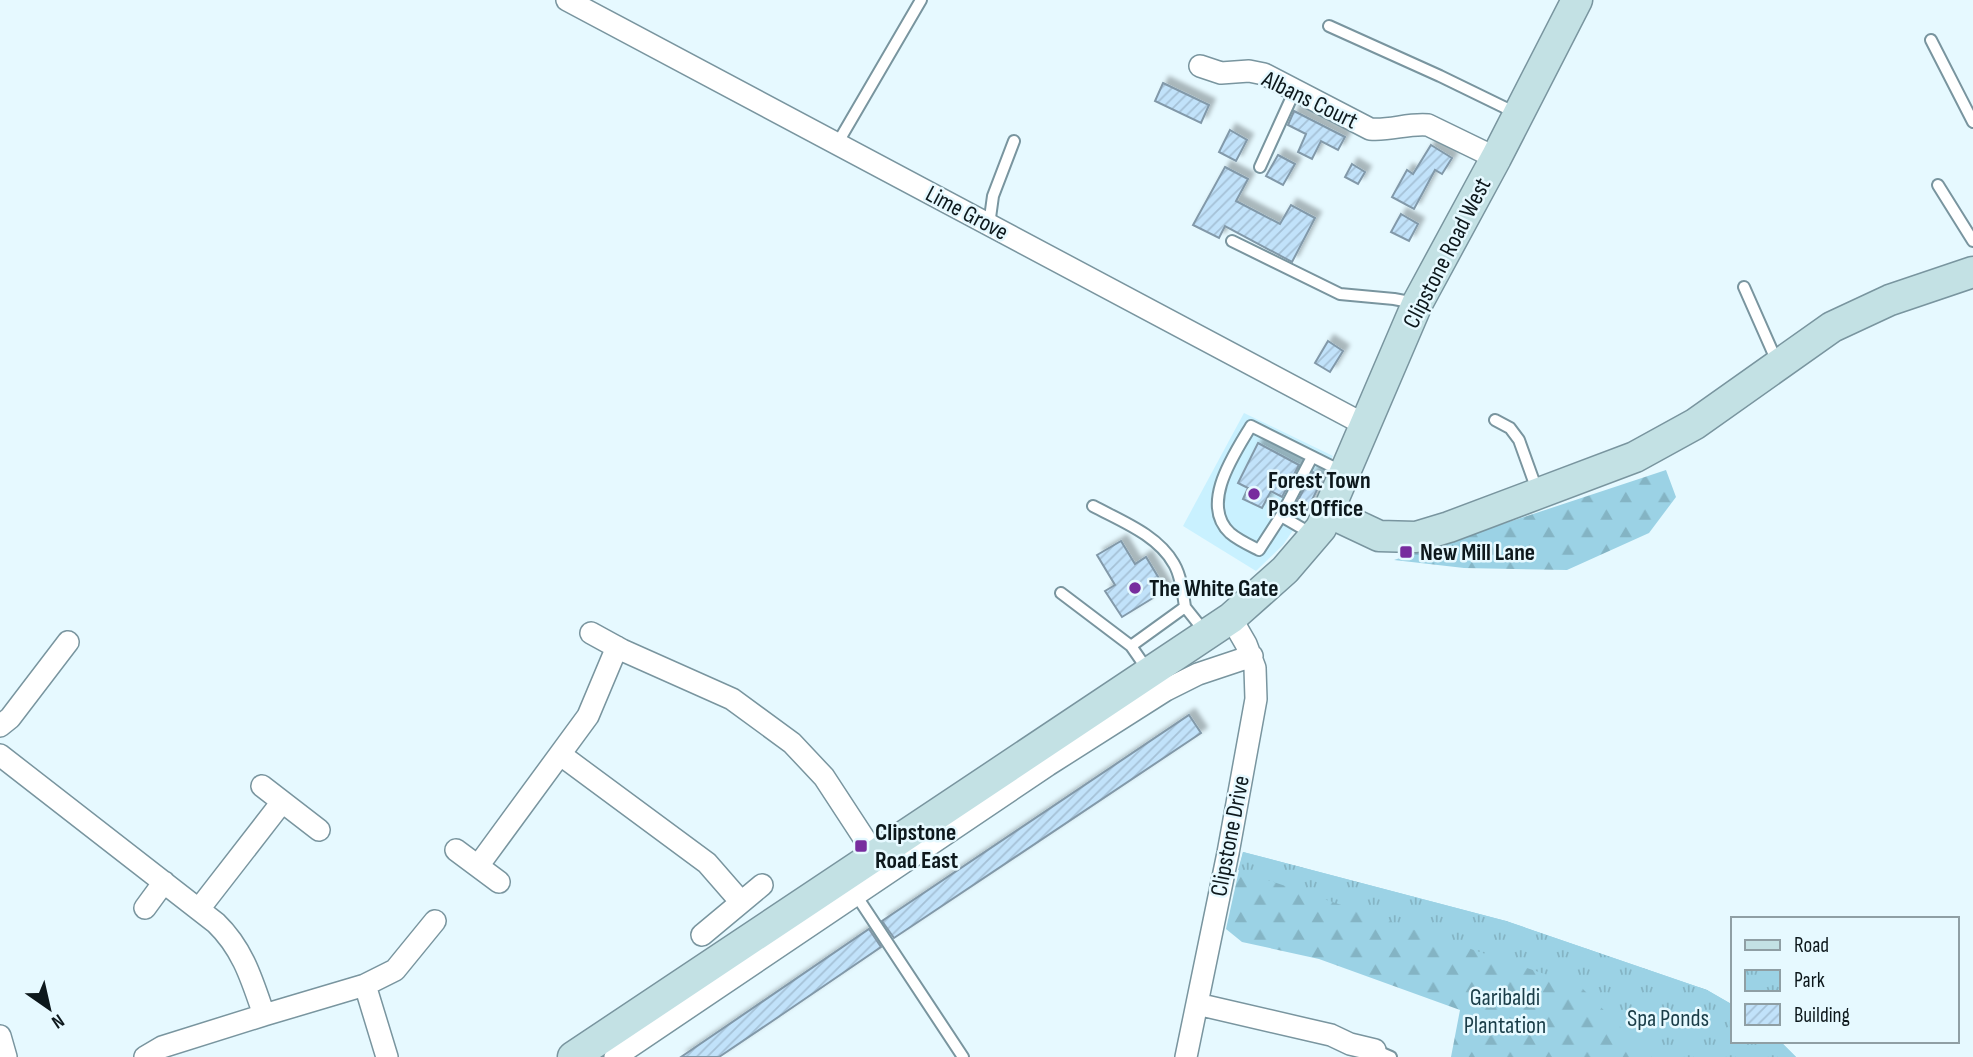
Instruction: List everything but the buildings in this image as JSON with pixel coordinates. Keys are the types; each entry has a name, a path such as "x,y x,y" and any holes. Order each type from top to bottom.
{"main road":[{"name":"Clipstone Road West","path":"1321,524 1367,426 1418,304 1577,0"},
{"path":"573,1057 1219,626 1285,570 1321,524 1379,536 1416,537 1538,493 1647,450 1695,424 1832,327 1890,300 1973,271"}],"street":[{"name":"Lime Grove","path":"567,0 591,6 836,144 1367,426"},
{"name":"Albans Court","path":"1200,66 1221,73 1250,71 1265,74 1370,129 1428,125 1496,158"},
{"name":"Clipstone Drive","path":"1186,1057 1256,699 1252,656 1219,626"},
{"path":"591,634 732,699 792,743 824,777 875,855"},
{"path":"0,726 10,718 68,642"},
{"path":"478,866 588,716 617,647"},
{"path":"615,1057 1048,765 1166,690 1198,674 1252,656"},
{"path":"0,755 199,909 226,933 248,968 264,1015"},
{"path":"561,755 712,867 741,902"},
{"path":"262,786 319,830"},
{"path":"199,909 282,802"},
{"path":"456,850 499,882"},
{"path":"145,908 164,882"},
{"path":"702,935 762,885"},
{"path":"145,1057 162,1047 365,985 395,970 435,921"},
{"path":"365,985 387,1057"},
{"path":"1196,1004 1331,1035 1349,1050 1383,1054"},
{"path":"0,1037 6,1057"}],"lane":[{"path":"836,144 921,0"},
{"path":"1329,26 1519,115"},
{"path":"1931,40 1973,122"},
{"path":"1259,167 1295,90"},
{"path":"989,225 993,197 1014,141"},
{"path":"1938,185 1973,241"},
{"path":"1232,242 1340,294 1418,304"},
{"path":"1744,287 1778,364"},
{"path":"1495,420 1510,428 1519,440 1538,493"},
{"path":"1312,457 1281,516 1258,550 1230,533 1221,522 1218,501 1227,471 1251,426 1312,457 1345,474"},
{"path":"1093,506 1143,533 1161,548 1174,565 1185,607 1219,626"},
{"path":"1281,516 1321,524"},
{"path":"1061,593 1131,646 1149,673"},
{"path":"1131,646 1185,607"},
{"path":"856,895 963,1057"}],"shaded area":[{"path":"1244,413 1333,456 1302,517 1283,545 1256,571 1183,526"}],"green space":[{"path":"1666,470 1676,497 1649,533 1567,570 1464,568 1394,560"},
{"name":"Garibaldi Plantation","path":"1243,852 1506,921 1707,990 1731,1004 1731,1043 1782,1043 1796,1057 1451,1057 1460,1010 1319,959 1242,942 1226,929"},
{"name":"Spa Ponds","path":"1243,852 1506,921 1707,990 1731,1004 1731,1043 1782,1043 1796,1057 1650,1057 1580,986 1238,870"}],"place":[{"name":"Forest Town Post Office","path":"1254,494"},
{"name":"New Mill Lane","path":"1406,552"},
{"name":"The White Gate","path":"1135,588"},
{"name":"Clipstone Road East","path":"861,846"}]}
